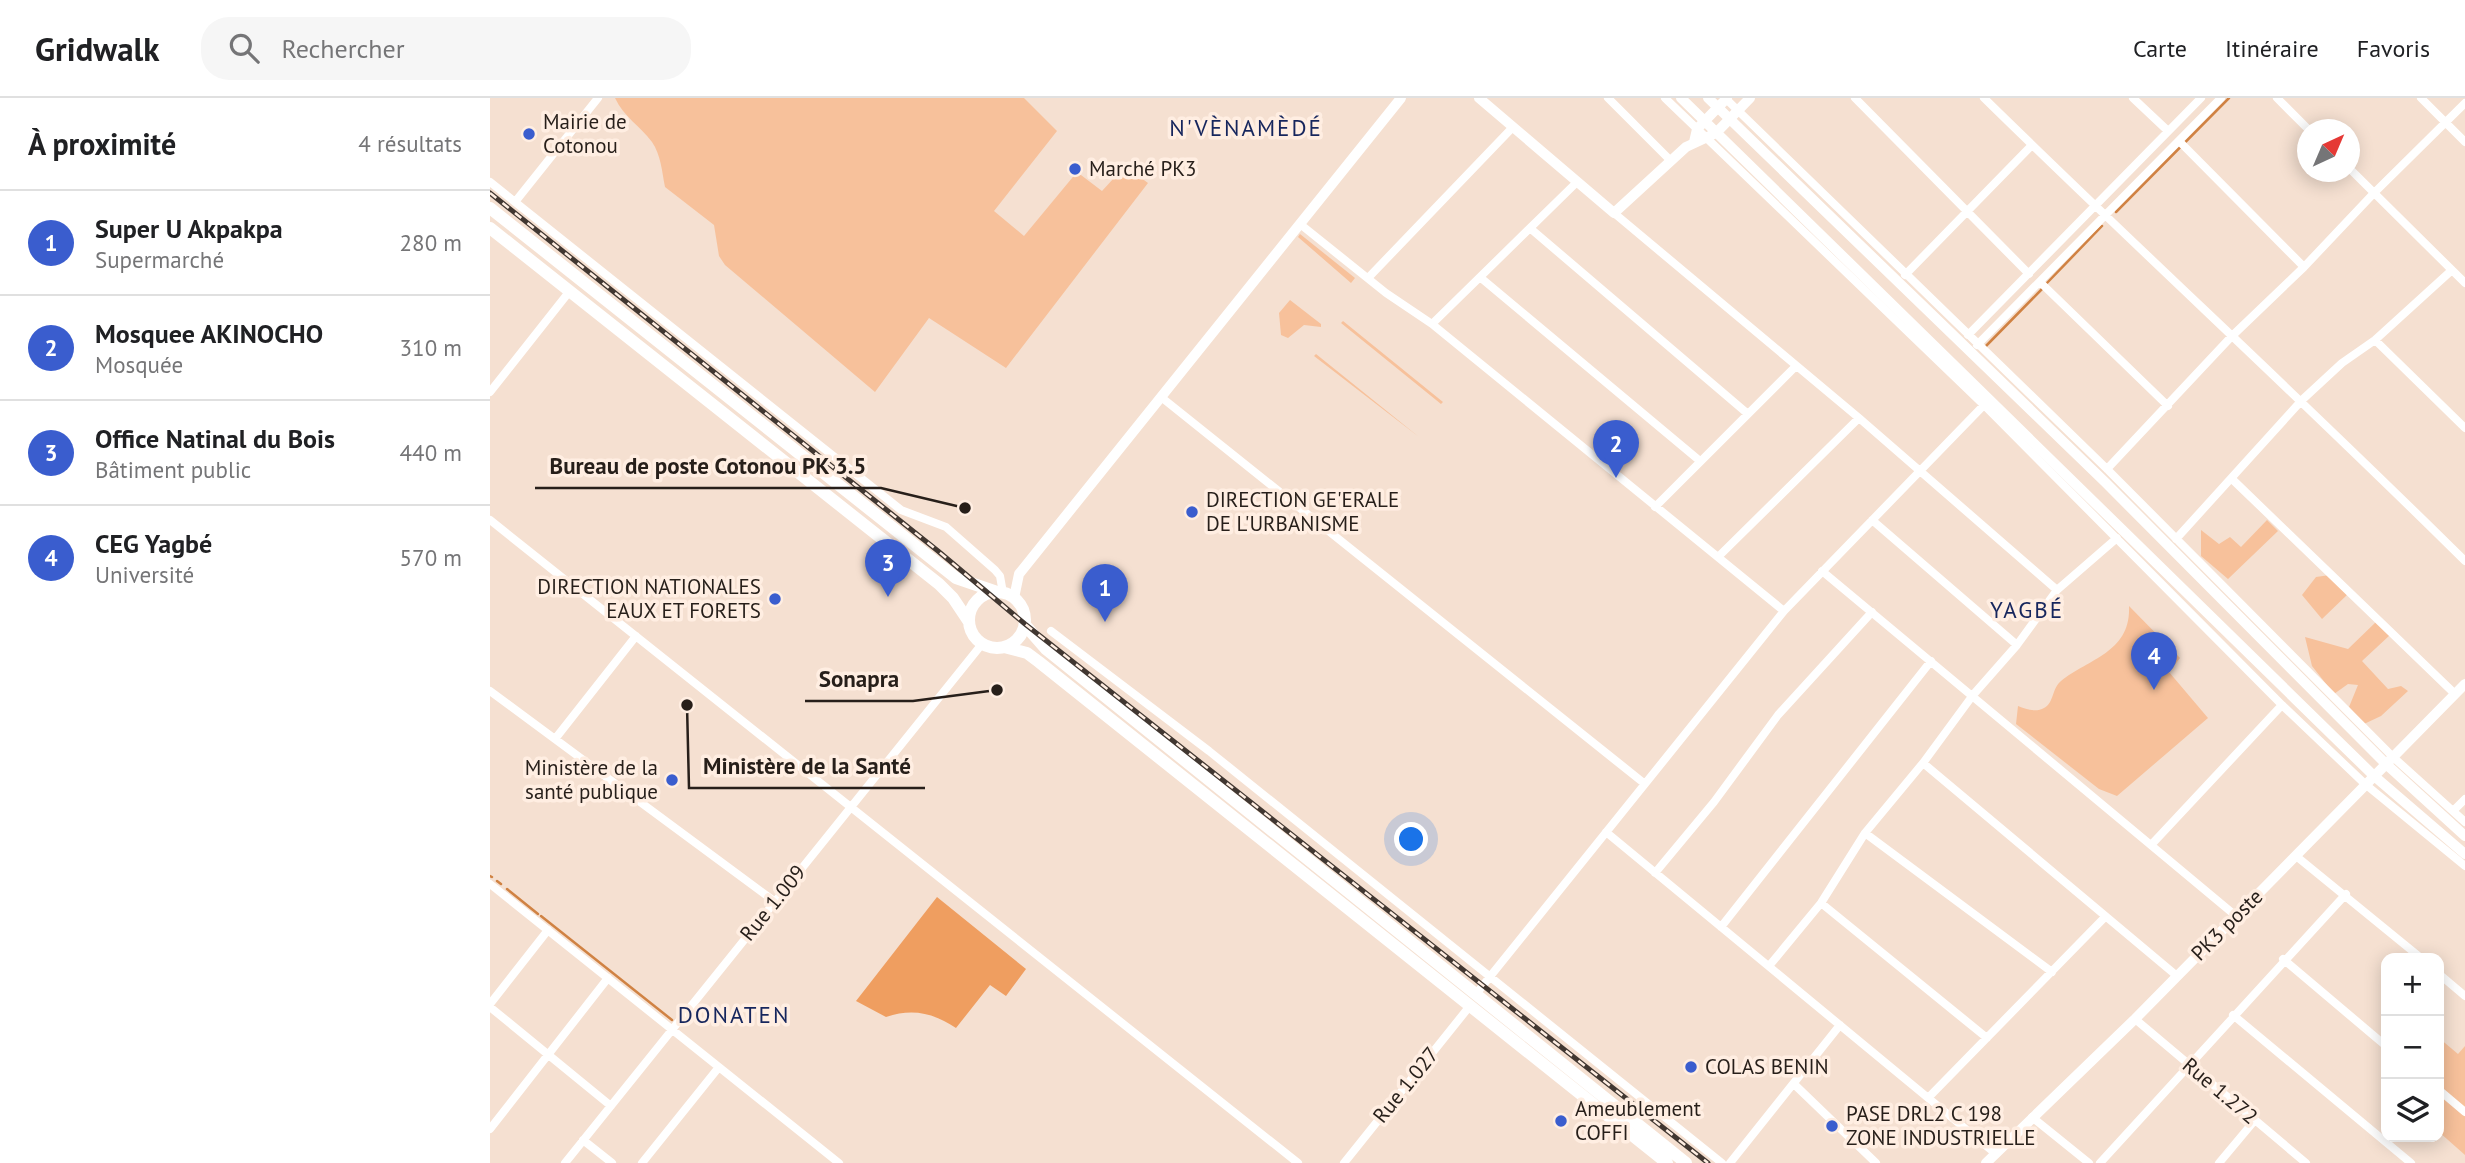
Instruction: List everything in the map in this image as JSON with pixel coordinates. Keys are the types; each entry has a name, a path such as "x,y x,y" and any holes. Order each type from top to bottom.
{"highway":[{"path":"490,208 956,578 1005,594 1022,608 1025,625 1057,657 1686,1163"},
{"path":"490,228 939,584 953,598 969,622"},
{"path":"1005,594 977,600 971,607 969,622 972,635 982,644 1027,653 1039,662 1667,1163"},
{"path":"1004,648 1018,639 1025,625"}],"street":[{"path":"515,202 598,98"},
{"path":"1005,594 1401,98"},
{"path":"1479,98 1576,183 1859,418 2057,590"},
{"path":"1608,98 1670,160"},
{"path":"1665,98 1984,405 2281,705 2365,784 2465,866"},
{"path":"1681,98 2374,775 2465,855"},
{"path":"1707,98 2105,482 2465,836"},
{"path":"1694,142 1697,130 1726,98 2107,469 2389,760 2465,822"},
{"path":"1614,213 1670,160 1694,142 1707,139 1716,133 1750,98"},
{"path":"1855,98 2029,274"},
{"path":"1984,98 2231,337 2302,400 2465,561"},
{"path":"2133,98 2168,131"},
{"path":"1968,335 2201,98"},
{"path":"1977,345 2108,216 2221,98"},
{"path":"2277,98 2298,119"},
{"path":"2421,98 2465,142"},
{"path":"2107,469 2231,337 2304,267 2374,192 2465,103"},
{"path":"1369,277 1513,127"},
{"path":"2180,142 2304,267"},
{"path":"1905,275 2032,145"},
{"path":"2360,179 2465,283"},
{"path":"490,181 901,510 917,519 946,527 995,570 1000,576 1005,594"},
{"path":"1432,324 1576,183"},
{"path":"1300,224 1369,277 1385,293 1432,324 1784,611"},
{"path":"1531,229 1748,414"},
{"path":"581,279 592,265"},
{"path":"2176,539 2302,400 2342,363 2375,340 2452,270"},
{"path":"1480,278 1700,461"},
{"path":"2041,283 2168,406"},
{"path":"490,392 569,292"},
{"path":"2375,340 2465,428"},
{"path":"1655,507 1796,366"},
{"path":"1161,397 1645,784"},
{"path":"1476,994 1784,611 1984,405"},
{"path":"1718,557 1859,418"},
{"path":"2232,479 2455,694"},
{"path":"490,520 1298,1163"},
{"path":"1872,520 2017,645"},
{"path":"1769,966 1821,904 1865,833 1923,764 1973,695 2017,645 2057,590 2117,538"},
{"path":"1822,571 2236,916"},
{"path":"1655,873 1714,802 1777,715 1872,612"},
{"path":"1051,631 1219,759 1722,1163"},
{"path":"555,739 636,636"},
{"name":"Rue 1.009","path":"565,1163 982,644"},
{"path":"1721,927 1931,661"},
{"name":"PK3 poste","path":"1986,1163 2135,1019 2465,684"},
{"path":"490,691 774,901"},
{"path":"2152,844 2281,705"},
{"path":"1923,764 2177,976"},
{"path":"2453,811 2465,799"},
{"path":"1606,832 1996,1154"},
{"path":"1865,833 2052,972"},
{"path":"2296,856 2346,894 2415,953"},
{"path":"490,884 839,1163"},
{"path":"2100,1163 2283,959 2346,894"},
{"path":"1821,904 1987,1038"},
{"path":"1928,1098 2105,917"},
{"path":"548,930 490,1005 611,1106"},
{"path":"2283,959 2381,1042"},
{"path":"490,1129 608,978"},
{"path":"2444,978 2465,996"},
{"name":"Rue 1.027","path":"1344,1163 1469,1007"},
{"path":"2233,1015 2411,1163"},
{"name":"Rue 1.272","path":"2135,1019 2306,1163"},
{"path":"1730,1163 1795,1085 1840,1025"},
{"path":"642,1163 719,1067"},
{"path":"1795,1085 1876,1163"},
{"path":"2444,1094 2465,1112"},
{"path":"2032,1117 2089,1163"},
{"path":"2219,1163 2255,1120"},
{"path":"583,1140 612,1163"}],"shaded area":[{"path":"615,98 1024,98 1057,131 994,211 1024,236 1077,172 1102,191 1125,166 1148,183 1006,368 929,318 875,392 725,265 719,256 714,225 665,187 655,147"},
{"path":"1300,234 1355,278 1351,283 1298,237"},
{"path":"1290,300 1321,324 1321,327 1304,325 1288,338 1281,335 1279,313"},
{"path":"1343,321 1443,402 1441,404 1341,323"},
{"path":"1316,354 1419,437 1314,356"},
{"path":"2267,520 2278,531 2228,579 2201,556 2201,530 2219,544 2230,537 2241,547"},
{"path":"2330,575 2348,594 2322,619 2302,595 2316,577"},
{"path":"2129,606 2180,658 2169,672 2208,718 2117,796 2099,789 2016,724 2018,706 2034,710 2044,708 2050,703 2061,681 2116,644 2128,621"},
{"path":"2377,621 2390,635 2362,661 2388,689 2401,686 2408,691 2381,716 2364,724 2349,707 2358,685 2348,684 2334,694 2312,666 2305,637 2348,649"},
{"path":"937,897 1026,969 1006,996 990,985 956,1028 922,1014 905,1013 886,1017 856,1001"},
{"path":"2444,1042 2458,1054 2465,1046 2465,1155 2444,1136"}],"waterway":[{"path":"2116,212 2229,98"},
{"path":"2046,284 2102,226"},
{"path":"1985,347 2042,289"},
{"path":"497,881 501,884"},
{"path":"507,889 538,914"},
{"path":"541,916 672,1020"}],"railway":[{"path":"490,193 938,551 1025,624 1708,1163"}],"place":[{"name":"Mairie de Cotonou","path":"529,134"},
{"name":"Marché PK3","path":"1075,169"},
{"name":"Mosquee AKINOCHO","path":"1616,478"},
{"name":"Bureau de poste Cotonou PK 3.5","path":"965,508"},
{"name":"DIRECTION GE'ERALE DE L'URBANISME","path":"1192,512"},
{"name":"Office Natinal du Bois","path":"888,597"},
{"name":"DIRECTION NATIONALES EAUX ET FORETS","path":"775,599"},
{"name":"Super U Akpakpa","path":"1105,622"},
{"name":"Sonapra","path":"997,690"},
{"name":"CEG Yagbé","path":"2154,690"},
{"name":"Ministère de la Santé","path":"687,705"},
{"name":"Ministère de la santé publique","path":"672,780"},
{"name":"COLAS BENIN","path":"1691,1067"},
{"name":"Ameublement COFFI","path":"1561,1121"},
{"name":"PASE DRL2 C 198 ZONE INDUSTRIELLE","path":"1832,1126"}],"district":[{"name":"N'VÈNAMÈDÉ","path":"1246,128"},
{"name":"YAGBÉ","path":"2027,610"},
{"name":"DONATEN","path":"734,1015"}]}
